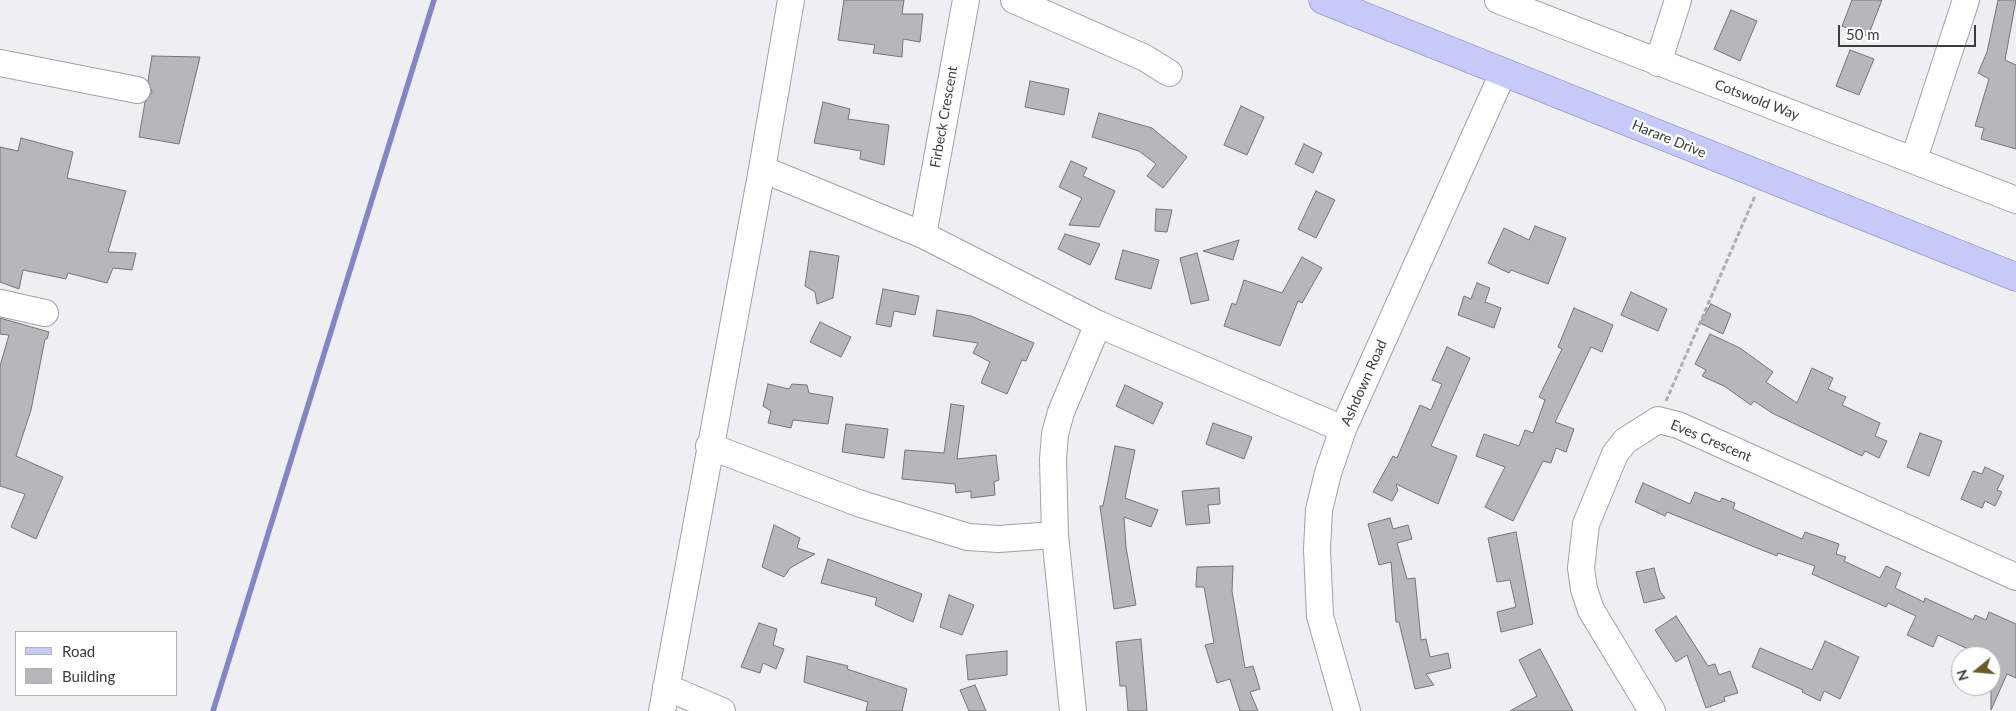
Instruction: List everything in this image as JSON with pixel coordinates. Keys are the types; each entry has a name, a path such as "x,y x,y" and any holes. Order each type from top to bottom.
{"main road":[{"name":"Harare Drive","path":"1323,0 2016,277"}],"street":[{"path":"722,711 664,699 762,169 791,0"},
{"name":"Firbeck Crescent","path":"923,235 966,0"},
{"path":"1014,0 1145,58 1169,73"},
{"name":"Cotswold Way","path":"1498,0 1658,63 1914,159 2016,200"},
{"path":"1658,63 1678,0"},
{"path":"1914,159 1966,0"},
{"path":"0,63 137,90"},
{"name":"Ashdown Road","path":"1347,711 1320,616 1317,549 1319,510 1328,473 1343,429 1503,73"},
{"path":"762,169 923,235 1098,324 1343,429"},
{"path":"0,303 45,313"},
{"path":"1073,711 1055,535 1053,459 1055,434 1061,412 1098,324"},
{"name":"Eves Crescent","path":"1652,711 1591,610 1584,589 1581,568 1586,524 1615,454 1626,441 1658,420 1678,425 2016,577"},
{"path":"710,446 858,503 968,537 998,539 1055,535"}],"path":[{"path":"1658,420 1722,268 1764,177"}],"building":[{"path":"844,0 904,0 902,14 923,14 920,42 903,39 902,57 873,53 875,45 838,40"},
{"path":"1852,0 1882,0 1868,36 1842,26"},
{"path":"1998,0 2016,0 2005,60 2016,65 2016,149 1981,139 1984,128 1975,126 1989,79 1978,73 1987,52"},
{"path":"1731,10 1757,21 1740,61 1714,49"},
{"path":"1850,50 1874,59 1859,95 1836,86"},
{"path":"152,56 200,57 179,144 139,137 145,102 152,92 148,81"},
{"path":"1030,81 1069,89 1064,115 1025,107"},
{"path":"823,102 850,109 848,119 889,125 884,165 860,159 861,151 814,143"},
{"path":"1241,106 1264,117 1247,155 1224,145"},
{"path":"1099,113 1152,128 1187,157 1163,188 1147,176 1156,164 1139,151 1092,137"},
{"path":"21,138 73,152 67,178 126,191 108,252 136,253 132,270 113,268 107,283 68,273 66,279 23,270 19,289 0,282 0,147 18,151"},
{"path":"1304,144 1322,153 1313,173 1295,164"},
{"path":"1071,161 1087,168 1083,176 1115,191 1099,227 1069,225 1082,198 1059,187"},
{"path":"1316,191 1335,200 1316,238 1298,229"},
{"path":"1156,209 1172,210 1167,232 1155,231"},
{"path":"1535,226 1566,238 1548,284 1511,270 1509,273 1488,263 1504,228 1529,240"},
{"path":"1065,234 1100,244 1090,265 1058,249"},
{"path":"1239,240 1233,260 1203,251"},
{"path":"1123,250 1159,260 1151,289 1115,279"},
{"path":"810,251 839,256 833,298 817,304 815,292 805,286"},
{"path":"1197,253 1209,300 1191,304 1180,258"},
{"path":"1302,257 1322,268 1302,303 1298,301 1280,346 1224,326 1232,303 1236,305 1244,280 1282,293"},
{"path":"1477,283 1490,288 1485,302 1501,308 1494,328 1458,315 1464,296 1471,299"},
{"path":"883,289 919,296 915,315 894,311 891,327 876,324"},
{"path":"1631,292 1667,309 1658,331 1621,315"},
{"path":"1711,304 1731,314 1723,334 1700,323"},
{"path":"1574,308 1613,325 1602,352 1591,347 1555,422 1574,429 1566,452 1556,448 1551,463 1543,461 1513,521 1485,507 1505,467 1476,456 1484,434 1519,446 1525,430 1533,433 1545,400 1539,397 1562,349 1558,347"},
{"path":"937,310 971,316 1034,343 1026,361 1022,360 1007,394 981,383 990,362 973,353 978,343 933,336"},
{"path":"0,318 49,332 47,339 45,339 31,410 16,456 63,477 36,539 11,527 25,494 0,486 0,366 9,335 0,334"},
{"path":"820,322 851,337 841,357 810,342"},
{"path":"1710,334 1740,348 1773,372 1766,382 1797,403 1812,368 1833,378 1828,389 1846,397 1842,405 1880,423 1875,436 1887,441 1879,458 1865,451 1862,456 1772,413 1754,401 1751,405 1724,386 1702,376 1706,370 1695,364"},
{"path":"1447,347 1470,358 1431,446 1457,456 1438,504 1396,484 1398,490 1392,501 1373,492 1393,456 1397,458 1420,405 1431,410 1442,384 1432,380"},
{"path":"768,384 789,389 792,384 807,385 809,393 833,397 828,424 793,420 791,428 768,423 771,411 763,406"},
{"path":"1125,385 1163,403 1153,424 1116,406"},
{"path":"951,404 964,406 957,459 996,455 999,480 994,482 995,495 971,498 971,491 956,493 955,484 902,479 905,450 944,453"},
{"path":"1213,423 1252,437 1244,459 1206,444"},
{"path":"846,424 888,429 884,458 842,452"},
{"path":"1920,433 1942,441 1929,476 1907,467"},
{"path":"1115,446 1135,450 1125,498 1158,510 1151,527 1124,517 1126,547 1136,605 1114,609 1100,506 1103,506"},
{"path":"1985,467 2004,476 1997,490 2002,492 1995,506 1985,501 1982,508 1961,499 1973,471 1982,474"},
{"path":"1643,483 1690,504 1695,492 1720,502 1722,498 1735,503 1733,509 1802,539 1805,532 1839,544 1836,554 1846,557 1844,561 1880,578 1886,566 1901,573 1895,588 1924,602 1925,598 1973,620 1975,615 1986,620 1989,612 2016,624 2016,678 2007,674 2001,688 2001,646 1962,646 1938,635 1933,647 1907,635 1916,616 1888,603 1886,607 1812,574 1815,566 1778,553 1777,556 1667,512 1665,516 1635,502"},
{"path":"1219,488 1220,504 1208,505 1210,523 1186,525 1182,491"},
{"path":"1390,518 1393,529 1408,525 1412,539 1397,543 1407,579 1415,578 1421,640 1426,639 1430,657 1448,653 1451,668 1426,674 1434,685 1415,689 1399,622 1396,622 1391,562 1379,565 1368,524"},
{"path":"774,525 800,538 797,548 815,554 790,568 784,577 762,567"},
{"path":"1516,532 1533,624 1501,632 1497,612 1516,607 1510,580 1497,582 1488,538"},
{"path":"828,559 922,594 913,622 875,605 877,598 821,583"},
{"path":"1233,566 1232,591 1245,668 1253,666 1260,689 1250,692 1258,711 1240,711 1230,679 1217,683 1205,645 1214,643 1204,587 1196,587 1197,567"},
{"path":"1654,568 1660,591 1665,598 1644,603 1636,572"},
{"path":"949,595 974,605 962,635 940,627"},
{"path":"1676,616 1708,666 1715,664 1719,675 1730,671 1738,693 1724,697 1725,701 1706,708 1687,655 1676,662 1655,630"},
{"path":"759,623 777,629 773,645 784,649 776,669 763,663 760,673 741,667"},
{"path":"1141,639 1147,711 1128,711 1126,686 1120,686 1116,642"},
{"path":"1825,641 1859,657 1840,699 1824,691 1820,701 1802,692 1803,690 1752,667 1760,648 1812,670"},
{"path":"1540,649 1573,711 1510,711 1537,696 1519,660"},
{"path":"1007,651 1007,675 968,680 966,655"},
{"path":"807,656 848,666 847,669 907,689 902,711 866,711 868,702 804,682"},
{"path":"975,685 986,711 969,711 960,690"},
{"path":"1991,696 1997,696 1991,710"}],"waterway":[{"path":"213,711 434,0"}]}
